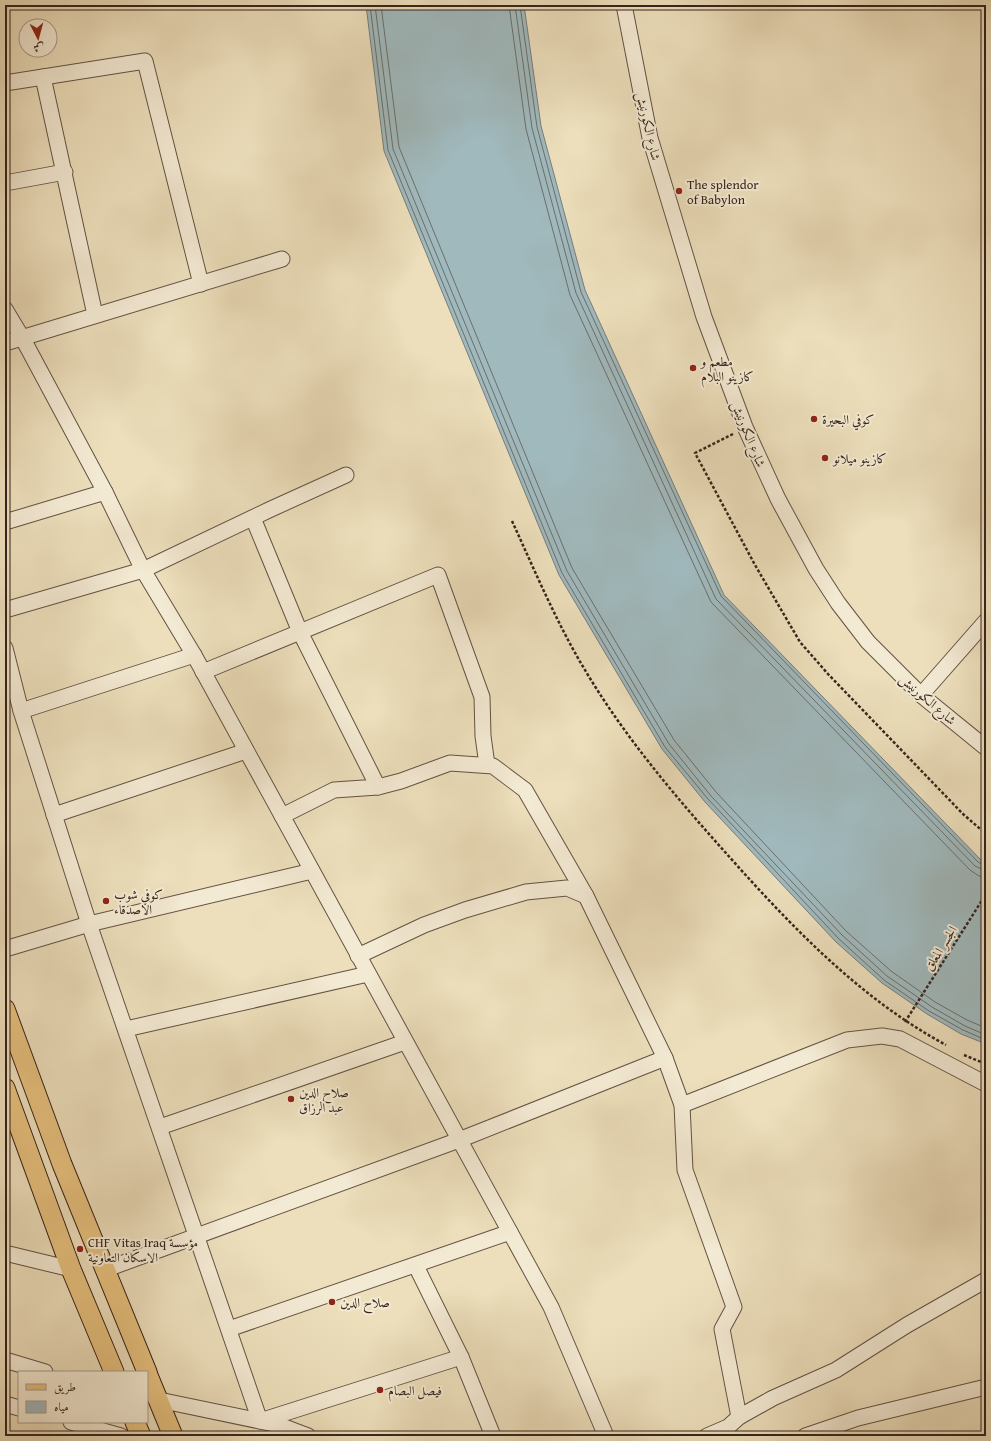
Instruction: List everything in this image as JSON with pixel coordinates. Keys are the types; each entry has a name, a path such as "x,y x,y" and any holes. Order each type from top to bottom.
{"main road":[{"path":"5,1009 62,1164 104,1270 147,1371"},
{"path":"5,1088 71,1269 114,1371"},
{"path":"148,1375 158,1400 168,1434"},
{"path":"135,1423 141,1436"}],"street":[{"name":"شارع الكورنيش","path":"624,5 650,138 704,317 745,427 789,521 838,603 868,642 921,695 986,748"},
{"path":"5,83 145,61 201,284"},
{"path":"43,77 65,172 95,315"},
{"path":"5,183 65,172"},
{"path":"5,343 23,339 95,315 282,259"},
{"path":"5,309 23,339 105,492 143,570 194,655 550,1306 606,1436"},
{"path":"5,610 143,570 346,475"},
{"path":"5,522 105,492"},
{"path":"253,518 300,632 378,787"},
{"path":"203,672 438,575 482,697 483,736 487,765"},
{"path":"921,695 986,621"},
{"path":"5,648 21,711 89,924 198,1236 260,1421"},
{"path":"21,711 194,655"},
{"path":"54,815 246,751"},
{"path":"282,816 334,790 378,787 401,781 450,762 493,766 525,790 586,896 665,1058 682,1105 685,1170 734,1308 722,1329 740,1417"},
{"path":"5,949 89,924 312,871"},
{"path":"358,956 424,925 465,910 526,892 567,888 586,896"},
{"path":"126,1029 368,974"},
{"path":"682,1105 847,1040 882,1036 900,1039 986,1084"},
{"path":"160,1127 405,1042"},
{"path":"104,1270 459,1140 665,1058"},
{"path":"229,1329 416,1266 510,1232"},
{"path":"5,1253 71,1269"},
{"path":"416,1266 461,1357 493,1436"},
{"path":"707,1436 728,1427 740,1417 773,1398 836,1370 908,1325 986,1280"},
{"path":"260,1421 461,1357"},
{"path":"5,1360 42,1371"},
{"path":"805,1436 858,1418 986,1386"},
{"path":"158,1400 279,1425 308,1436"},
{"path":"5,1404 18,1408"},
{"path":"74,1423 121,1436"}],"path":[{"path":"745,427 695,453 777,606 800,642 828,674 955,805 986,834"},
{"path":"512,521 556,617 582,665 612,711 672,790 757,888 832,963 862,990 888,1010 949,1047"},
{"name":"الجسر المعلق","path":"911,1012 986,894"},
{"path":"961,1054 986,1064"}],"water":[{"path":"366,5 524,5 541,126 585,290 724,595 981,860 986,862 986,1044 961,1034 927,1014 882,983 836,942 705,802 662,749 559,575 384,151"}],"place":[{"name":"The splendor of Babylon","path":"679,191"},
{"name":"مطعم و كازينو البلام","path":"693,368"},
{"name":"كوفي البحيرة","path":"814,419"},
{"name":"كازينو ميلانو","path":"825,458"},
{"name":"كوفي شوب الاصدقاء","path":"106,901"},
{"name":"صلاح الدين عبد الرزاق","path":"291,1099"},
{"name":"CHF Vitas Iraq مؤسسة الاسكان التعاونية","path":"80,1249"},
{"name":"صلاح الدين","path":"332,1302"},
{"name":"فيصل البصام","path":"380,1390"}]}
